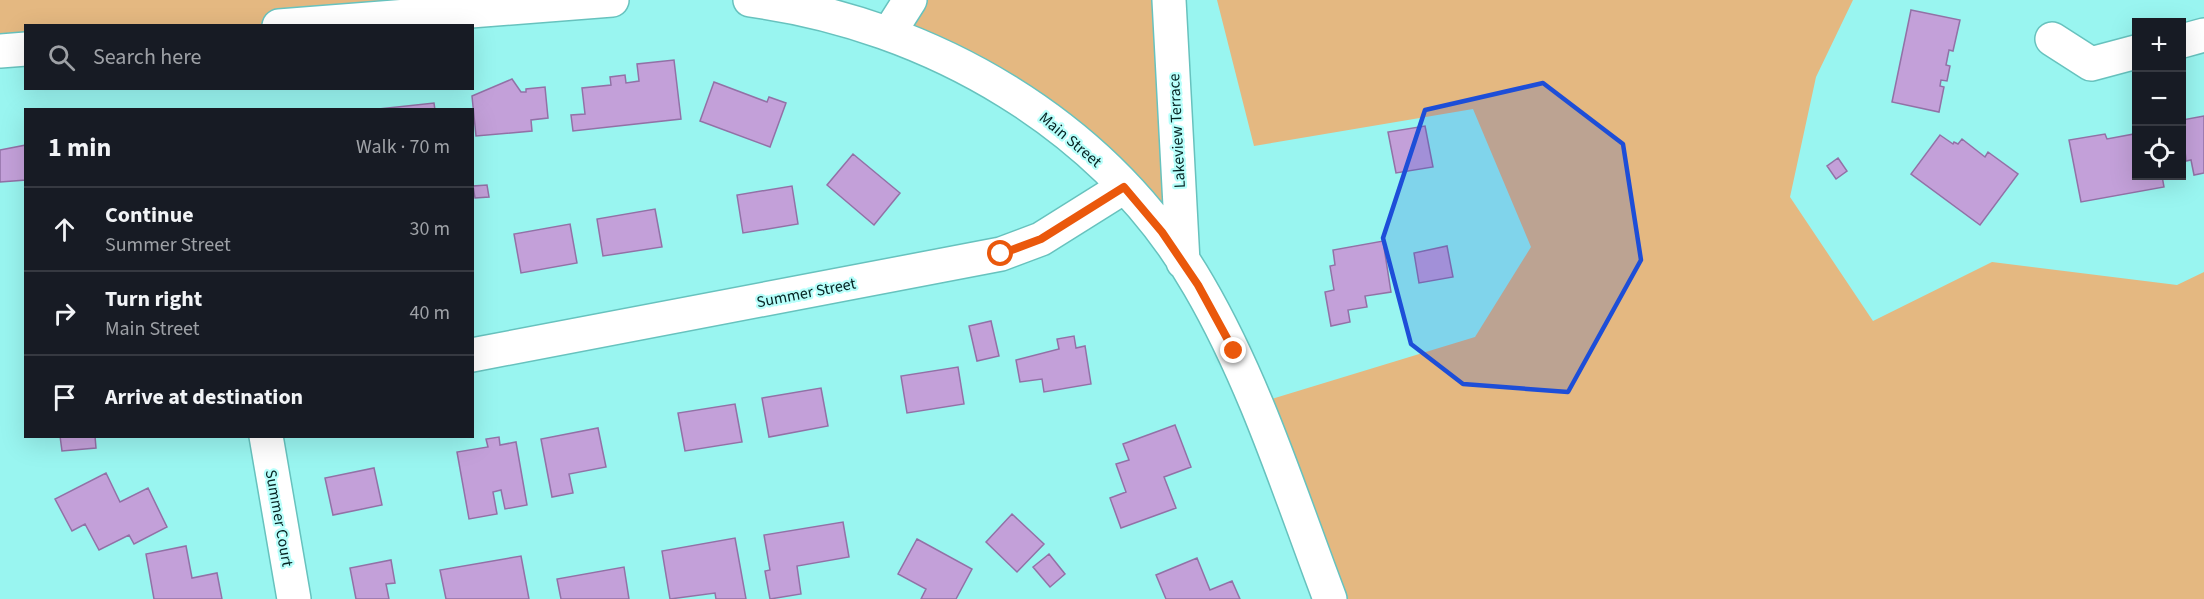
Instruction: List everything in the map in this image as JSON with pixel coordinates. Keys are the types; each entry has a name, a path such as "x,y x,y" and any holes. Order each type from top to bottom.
{"street":[{"path":"305,24 612,0"},
{"name":"Main Street","path":"750,0 792,6 889,33 933,50 999,85 1042,114 1091,154 1124,187 1183,262 1234,351 1330,599"},
{"path":"889,33 910,0"},
{"name":"Lakeview Terrace","path":"1169,0 1183,262"},
{"path":"2186,40 2204,35"},
{"path":"2052,39 2091,64 2132,53"},
{"path":"0,51 24,49"},
{"name":"Summer Street","path":"474,355 1001,254 1041,239 1124,187"},
{"name":"Summer Court","path":"266,438 294,599"}],"highlighted area":[{"path":"1543,83 1623,144 1641,260 1568,392 1463,384 1411,344 1383,238 1425,110"}],"shaded area":[{"path":"0,0 617,0 325,24 24,24 24,50 0,52"},
{"path":"910,0 1169,0 1183,262 1124,187 889,33"},
{"path":"1217,0 1853,0 1816,77 1790,197 1873,321 1992,262 2177,285 2204,272 2204,599 1330,599 1255,404 1475,337 1531,247 1473,109 1254,146"}],"building":[{"path":"1911,10 1960,20 1953,51 1949,50 1946,65 1950,66 1947,81 1941,80 1940,86 1944,87 1939,112 1892,102"},
{"path":"674,60 681,119 573,131 571,115 585,114 582,88 611,85 610,77 625,75 626,83 639,81 637,64"},
{"path":"512,79 521,92 526,92 526,89 545,87 548,118 531,120 532,131 476,136 472,96"},
{"path":"714,82 767,102 769,97 786,103 770,147 700,121"},
{"path":"434,103 435,108 388,108"},
{"path":"2204,116 2204,173 2194,175 2191,160 2186,161 2186,119"},
{"path":"1425,126 1433,167 1396,173 1388,132"},
{"path":"2105,134 2107,139 2132,134 2132,180 2163,180 2164,187 2081,202 2069,140"},
{"path":"1940,135 1953,144 1954,142 1958,144 1962,139 1985,157 1988,152 2018,174 1980,225 1911,174"},
{"path":"24,145 24,180 0,182 0,150"},
{"path":"853,154 900,193 874,225 827,185"},
{"path":"1838,158 1847,171 1836,179 1827,166"},
{"path":"487,185 489,197 475,198 474,186"},
{"path":"792,186 798,224 743,233 737,195"},
{"path":"655,209 662,247 603,256 597,219"},
{"path":"570,224 577,263 521,273 514,234"},
{"path":"1383,241 1391,292 1365,296 1367,307 1348,310 1350,322 1331,326 1325,292 1334,290 1330,266 1335,265 1333,250"},
{"path":"1447,246 1453,277 1419,283 1414,253"},
{"path":"991,321 999,356 977,361 969,326"},
{"path":"1074,336 1076,348 1085,346 1091,384 1044,392 1042,379 1020,382 1016,360 1059,349 1057,339"},
{"path":"958,367 964,404 907,413 901,376"},
{"path":"821,388 828,426 769,437 762,398"},
{"path":"735,404 742,442 685,451 678,413"},
{"path":"1175,425 1191,467 1164,477 1176,508 1121,528 1110,498 1126,492 1116,464 1129,460 1123,444"},
{"path":"598,428 606,467 569,474 573,493 552,497 541,439"},
{"path":"499,437 500,445 516,442 527,505 505,509 501,490 493,492 497,514 469,519 457,452 488,447 486,439"},
{"path":"60,438 95,438 96,448 62,451"},
{"path":"374,468 382,505 333,515 325,478"},
{"path":"106,473 120,502 148,488 167,527 134,544 129,535 99,550 85,524 72,531 55,499"},
{"path":"1012,514 1044,544 1017,572 986,542"},
{"path":"843,522 849,557 797,566 801,594 770,599 765,571 770,570 764,535"},
{"path":"735,538 746,599 716,599 715,593 670,599 662,551"},
{"path":"917,539 972,569 956,599 921,599 926,589 898,574"},
{"path":"186,546 192,578 217,573 222,599 154,599 146,554"},
{"path":"1049,554 1065,574 1050,587 1033,567"},
{"path":"521,556 529,599 446,599 440,570"},
{"path":"1197,558 1210,590 1232,581 1240,599 1166,599 1156,575"},
{"path":"391,560 395,583 386,584 389,599 356,599 350,568"},
{"path":"624,567 629,599 561,599 557,579"}],"route":[{"path":"1001,254 1041,239 1124,187 1162,232 1198,285 1234,351"}]}
